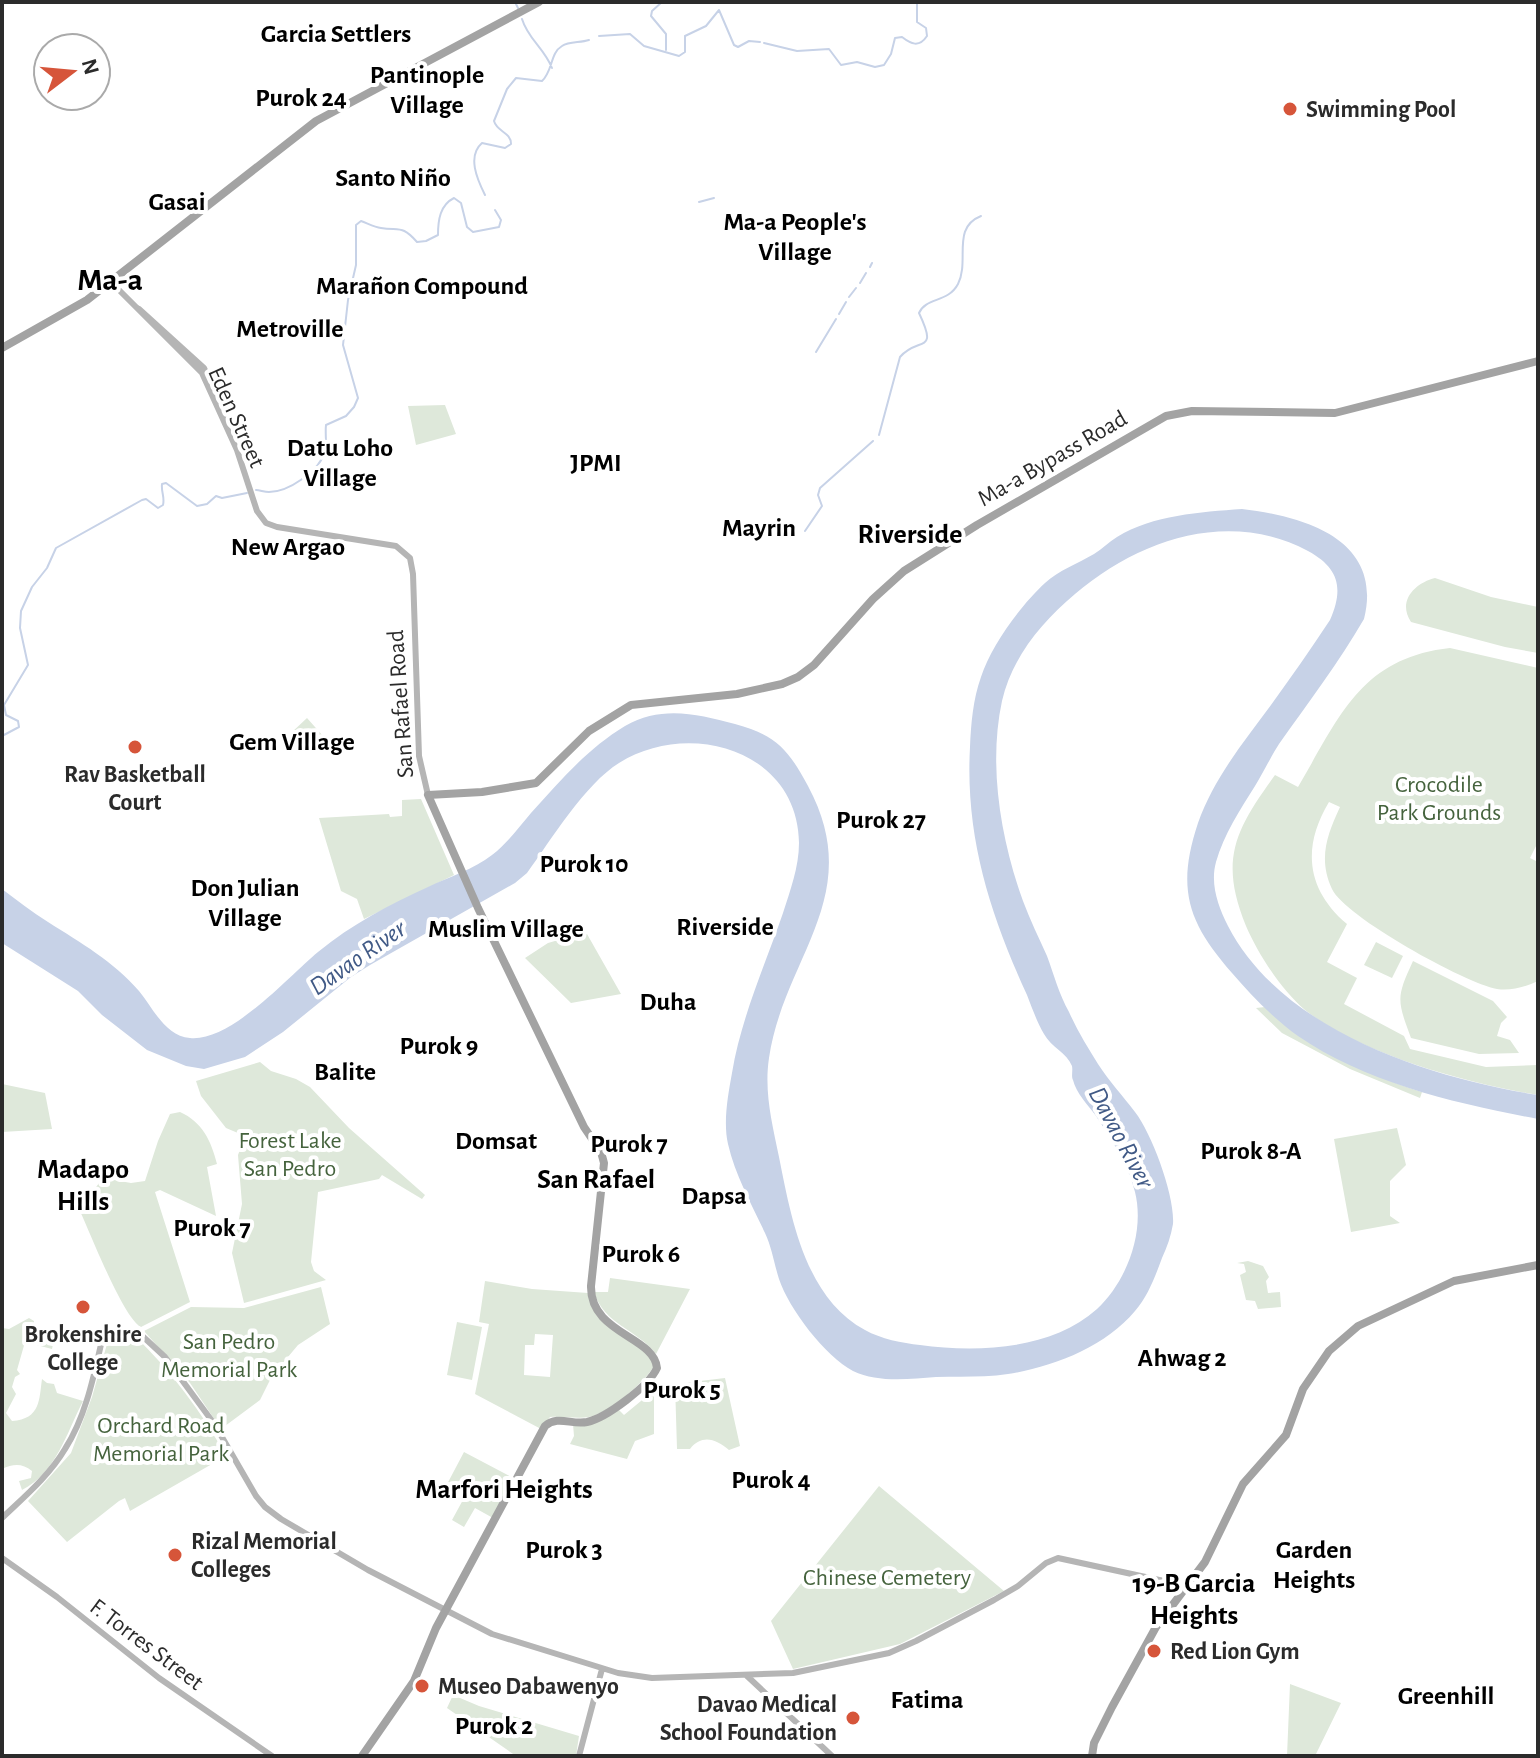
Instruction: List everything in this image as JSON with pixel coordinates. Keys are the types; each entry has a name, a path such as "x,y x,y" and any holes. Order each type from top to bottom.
{"main road":[{"path":"2,348 65,314 111,282 316,121 539,2"},
{"name":"Eden Street","path":"111,282 202,373 237,450 259,515"},
{"name":"Eden Street","path":"136,308 145,312 204,368 237,450"},
{"name":"Ma-a Bypass Road","path":"428,795 482,792 536,783 589,731 631,705 737,694 795,678 814,665 873,599 904,571 977,525 1166,416 1192,411 1335,413 1538,361"},
{"name":"San Rafael Road","path":"259,515 266,523 277,527 396,546 410,558 419,756 428,795 478,908 584,1127 604,1159 592,1300 602,1318 652,1355 657,1368 648,1380 603,1416 580,1423 555,1420 545,1426 446,1611"},
{"path":"1092,1756 1097,1736 1160,1619 1210,1554 1239,1489 1283,1439 1293,1421 1303,1389 1322,1358 1340,1340 1372,1319 1458,1280 1538,1265"},
{"path":"2,1518 46,1474 70,1442 86,1403 104,1331 139,1332 165,1357 215,1425 256,1496 271,1513 492,1634 602,1669 644,1678 801,1672 899,1650 1007,1593 1046,1563 1058,1558 1187,1586"},
{"name":"F. Torres Street","path":"2,1558 57,1597 159,1678 272,1756"},
{"path":"362,1756 414,1681 446,1611"},
{"path":"579,1756 602,1669"},
{"path":"746,1675 832,1756"}],"green space":[{"path":"445,405 456,434 416,445 408,406"},
{"path":"1435,578 1491,597 1538,607 1538,653 1411,622 1406,607 1410,594 1421,584"},
{"name":"Crocodile Park Grounds","path":"1450,648 1538,668 1538,842 1530,858 1538,862 1538,981 1507,989 1481,984 1407,947 1359,916 1332,889 1328,878 1326,847 1340,807 1329,802 1315,835 1312,867 1323,896 1347,924 1327,962 1357,978 1344,1004 1404,1036 1410,1049 1486,1067 1538,1065 1538,1095 1416,1065 1328,1026 1296,1002 1279,982 1257,948 1238,903 1233,864 1235,846 1250,813 1275,775 1298,787 1340,715 1373,678 1394,664 1419,654"},
{"path":"307,718 323,736 308,750 291,733"},
{"path":"421,799 454,875 364,919 357,899 341,891 319,818 402,816 402,800"},
{"path":"587,934 621,994 571,1003 525,958 548,943"},
{"path":"1376,942 1403,956 1392,978 1364,965"},
{"path":"1413,961 1493,1001 1507,1017 1501,1023 1497,1036 1510,1040 1519,1053 1479,1054 1411,1038 1400,999"},
{"path":"1265,1007 1319,1047 1358,1068 1422,1092 1420,1098 1350,1069 1282,1033 1256,1008"},
{"name":"Forest Lake San Pedro","path":"260,1062 271,1071 310,1087 349,1128 425,1195 422,1199 382,1175 379,1179 318,1192 311,1262 314,1271 326,1280 244,1303 232,1253 242,1204 238,1155 245,1136 226,1128 201,1096 196,1081"},
{"path":"2,1084 45,1093 52,1129 2,1132"},
{"path":"180,1112 200,1127 212,1147 217,1164 207,1167 216,1216 160,1190 155,1192 190,1302 141,1327 116,1292 79,1209 103,1178 131,1183 145,1181 170,1114"},
{"path":"1397,1128 1406,1165 1390,1181 1390,1216 1400,1223 1351,1232 1334,1139"},
{"path":"1248,1261 1263,1266 1269,1277 1266,1281 1268,1293 1280,1292 1281,1307 1258,1309 1255,1301 1246,1300 1240,1275 1246,1272 1244,1264 1237,1263"},
{"path":"610,1278 690,1289 656,1354 640,1338 613,1320 599,1303 594,1292 608,1292"},
{"path":"485,1281 532,1289 588,1293 592,1306 649,1356 654,1366 634,1389 606,1410 589,1417 550,1417 541,1429 475,1394 489,1324 479,1322","holes":["535,1334 553,1335 550,1377 524,1375 525,1345 534,1345"]},
{"name":"San Pedro Memorial Park","path":"321,1287 330,1324 298,1345 272,1376 260,1400 221,1429 190,1383 144,1331 191,1307 244,1308"},
{"path":"29,1318 34,1321 33,1339 36,1331 55,1334 52,1349 25,1342 17,1370 20,1374 15,1377 12,1387 16,1394 6,1413 12,1421 33,1412 39,1401 42,1379 54,1384 57,1393 83,1401 52,1463 34,1483 22,1490 19,1481 31,1478 32,1471 17,1465 2,1469 2,1328 9,1329"},
{"path":"457,1322 482,1327 472,1380 447,1375"},
{"name":"Orchard Road Memorial Park","path":"135,1336 185,1393 226,1456 130,1511 125,1498 119,1501 67,1542 28,1501 71,1453 92,1397 109,1337"},
{"path":"725,1378 740,1446 729,1450 714,1441 704,1440 690,1449 677,1449 675,1384"},
{"path":"654,1394 654,1434 635,1441 627,1459 570,1444 574,1436 573,1424 600,1421 619,1410 624,1415"},
{"path":"464,1452 515,1479 493,1518 475,1508 464,1527 452,1520 464,1498 445,1488"},
{"name":"Chinese Cemetery","path":"879,1486 1004,1591 900,1644 793,1669 771,1621"},
{"path":"1290,1684 1341,1703 1315,1756 1287,1756"},
{"path":"453,1695 479,1706 579,1736 576,1756 516,1756 447,1708"}],"water":[{"name":"Davao River","path":"1242,509 1290,518 1333,537 1350,551 1362,569 1367,592 1364,619 1279,744 1223,842 1214,878 1218,903 1228,926 1252,963 1284,994 1321,1021 1363,1044 1407,1062 1452,1076 1538,1095 1538,1119 1445,1099 1353,1067 1298,1036 1247,990 1217,955 1196,921 1187,886 1191,846 1198,823 1230,761 1330,620 1337,598 1336,580 1326,564 1308,551 1278,539 1247,532 1186,536 1128,558 1075,594 1051,616 1021,655 1002,701 996,751 997,777 1008,853 1023,901 1079,1032 1098,1064 1142,1122 1166,1182 1173,1224 1151,1286 1140,1305 1123,1324 1093,1345 1043,1366 990,1376 894,1379 863,1375 831,1355 799,1317 784,1291 767,1239 731,1156 726,1118 730,1081 741,1032 791,888 799,843 794,811 780,785 760,765 735,752 706,744 677,744 647,750 619,763 581,798 527,873 515,883 351,977 283,1032 245,1057 204,1069 186,1066 147,1050 102,1015 78,991 2,943 2,889 118,971 173,1032 190,1038 206,1036 241,1019 318,952 357,924 492,855 575,766 625,726 652,715 680,713 749,728 779,745 801,773 824,825 829,861 826,894 816,925 777,1022 767,1083 789,1205 804,1254 828,1298 845,1316 878,1336 913,1344 965,1349 1036,1341 1079,1323 1108,1298 1131,1255 1138,1223 1137,1207 1132,1182 1119,1152 1077,1090 1070,1061 1047,1039 1039,1025 991,905 976,844 969,780 976,694 992,652 1008,627 1036,592 1056,574 1094,554 1117,537 1146,524 1193,513"}],"waterway":[{"path":"515,2 518,8"},
{"path":"662,2 651,16 666,34 666,50"},
{"path":"764,43 797,51 829,49 841,65 857,62 875,67 884,65 895,38 902,37 918,43 927,36 926,28 917,22 917,2"},
{"path":"599,36 630,34 644,46 679,56 685,52 685,36 706,26 719,10 734,45 738,47 749,41 760,42"},
{"path":"522,19 552,68"},
{"path":"485,195 477,175 475,154 482,143 505,148 511,144 509,137 494,121 507,89 516,78 542,81 558,49 568,43 589,40"},
{"path":"256,490 277,491 310,473 325,451 326,425 346,416 358,398 343,345 356,265 356,225 361,221 400,230 417,242 438,235 441,214 454,198 461,203 467,227 473,232 499,227 501,220 495,210"},
{"path":"699,202 714,198"},
{"path":"879,435 900,357 927,340 919,313 927,304 949,294 958,284 966,228 981,216"},
{"path":"870,267 872,263"},
{"path":"860,283 866,273"},
{"path":"849,297 856,288"},
{"path":"839,314 846,302"},
{"path":"816,352 836,319"},
{"path":"805,531 822,506 818,495 820,488 873,441"},
{"path":"2,736 19,727 18,721 6,715 4,705 28,665 20,628 21,611 56,548 142,500 146,499 158,508 163,505 162,484 166,483 197,506 207,504 216,496 222,498 247,493"}],"place":[{"name":"Swimming Pool","path":"1290,109"},
{"name":"Rav Basketball Court","path":"135,747"},
{"name":"Brokenshire College","path":"83,1307"},
{"name":"Rizal Memorial Colleges","path":"175,1555"},
{"name":"Red Lion Gym","path":"1154,1651"},
{"name":"Museo Dabawenyo","path":"422,1686"},
{"name":"Davao Medical School Foundation","path":"853,1718"}],"district":[{"name":"Garcia Settlers","path":"336,33"},
{"name":"Pantinople Village","path":"427,89"},
{"name":"Purok 24","path":"301,97"},
{"name":"Santo Niño","path":"393,177"},
{"name":"Gasai","path":"177,201"},
{"name":"Ma-a People's Village","path":"795,236"},
{"name":"Ma-a","path":"110,279"},
{"name":"Marañon Compound","path":"422,285"},
{"name":"Metroville","path":"290,328"},
{"name":"Datu Loho Village","path":"340,462"},
{"name":"JPMI","path":"596,462"},
{"name":"Mayrin","path":"759,527"},
{"name":"Riverside","path":"910,533"},
{"name":"New Argao","path":"288,546"},
{"name":"Gem Village","path":"292,741"},
{"name":"Purok 27","path":"881,819"},
{"name":"Purok 10","path":"584,863"},
{"name":"Don Julian Village","path":"245,902"},
{"name":"Riverside","path":"725,926"},
{"name":"Muslim Village","path":"506,928"},
{"name":"Duha","path":"668,1001"},
{"name":"Purok 9","path":"439,1045"},
{"name":"Balite","path":"345,1071"},
{"name":"Domsat","path":"496,1140"},
{"name":"Purok 7","path":"629,1143"},
{"name":"Purok 8-A","path":"1251,1150"},
{"name":"San Rafael","path":"596,1178"},
{"name":"Madapo Hills","path":"83,1184"},
{"name":"Dapsa","path":"714,1195"},
{"name":"Purok 7","path":"212,1227"},
{"name":"Purok 6","path":"641,1253"},
{"name":"Ahwag 2","path":"1182,1357"},
{"name":"Purok 5","path":"682,1389"},
{"name":"Purok 4","path":"771,1479"},
{"name":"Marfori Heights","path":"504,1488"},
{"name":"Purok 3","path":"564,1549"},
{"name":"Garden Heights","path":"1314,1564"},
{"name":"19-B Garcia Heights","path":"1194,1598"},
{"name":"Greenhill","path":"1446,1695"},
{"name":"Fatima","path":"927,1699"},
{"name":"Purok 2","path":"494,1725"}]}
